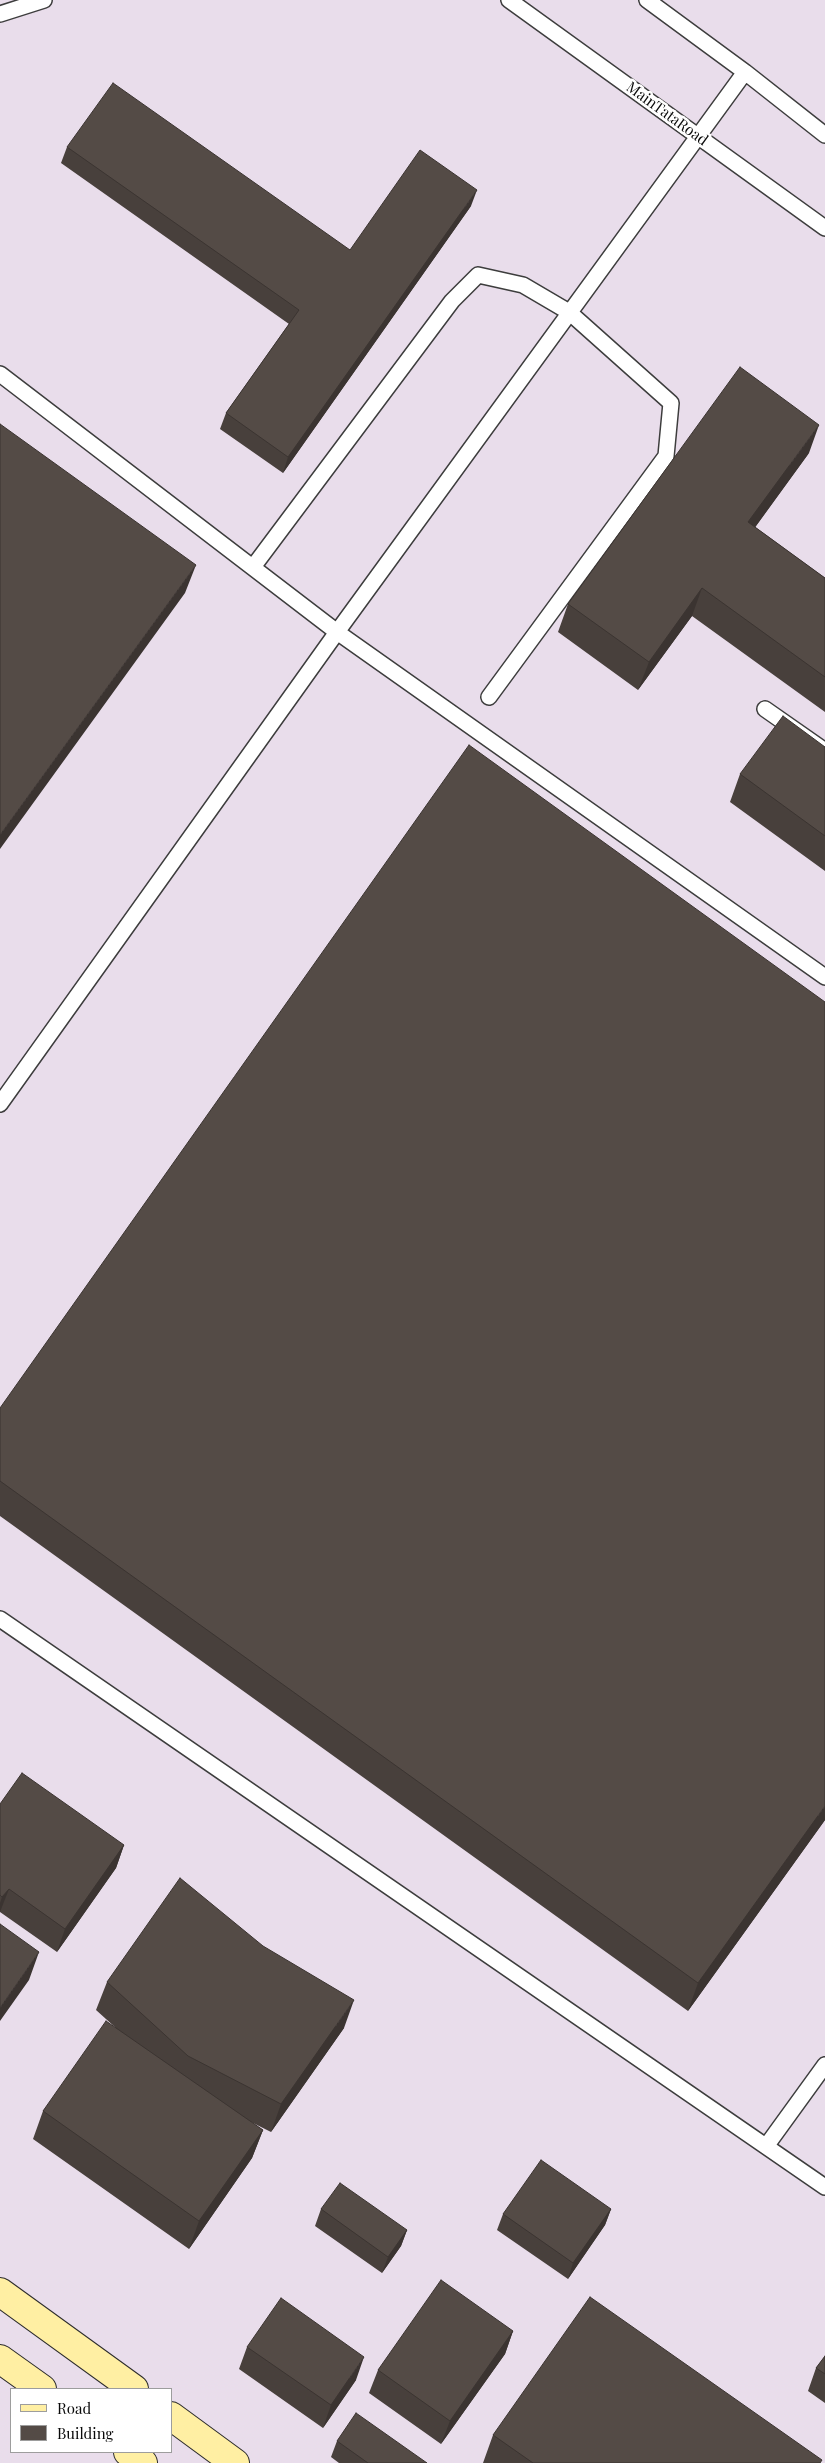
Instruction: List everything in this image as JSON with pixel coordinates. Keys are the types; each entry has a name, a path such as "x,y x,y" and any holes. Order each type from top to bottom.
{"street":[{"path":"0,2292 133,2388"},
{"path":"0,2359 41,2388"},
{"path":"172,2417 235,2463"}],"lane":[{"path":"0,14 44,0"},
{"name":"MainTataRoad","path":"510,0 825,228"},
{"path":"647,0 825,134"},
{"path":"0,1104 337,632 745,72"},
{"path":"253,567 452,301 478,275 523,285 569,312 671,403 666,456 489,697"},
{"path":"0,374 337,632 825,977"},
{"path":"765,709 825,751"},
{"path":"0,1619 825,2187"},
{"path":"766,2145 825,2065"}],"shaded area":[{"path":"0,0 825,0 825,2463 0,2463"}],"building":[{"path":"113,83 350,250 420,150 477,190 288,457 226,413 299,310 67,147"},
{"path":"740,367 819,425 748,522 825,578 825,677 702,588 649,662 568,604"},
{"path":"0,424 196,565 0,835"},
{"path":"783,716 825,747 825,836 740,774"},
{"path":"469,745 825,1002 825,1806 698,1983 0,1481 0,1408"},
{"path":"22,1773 124,1845 65,1929 9,1889 2,1897 0,1895 0,1804"},
{"path":"180,1878 263,1946 354,2000 281,2104 188,2056 107,1982"},
{"path":"0,1924 39,1952 0,2008"},
{"path":"106,2021 263,2130 199,2221 43,2111"},
{"path":"541,2160 611,2209 573,2263 503,2214"},
{"path":"340,2183 407,2230 388,2257 321,2209"},
{"path":"441,2280 513,2331 450,2421 378,2370"},
{"path":"590,2297 822,2460 820,2463 533,2463 493,2435"},
{"path":"281,2298 364,2357 331,2405 247,2347"},
{"path":"825,2356 825,2374 816,2368"},
{"path":"356,2413 427,2463 368,2463 337,2441"}]}
